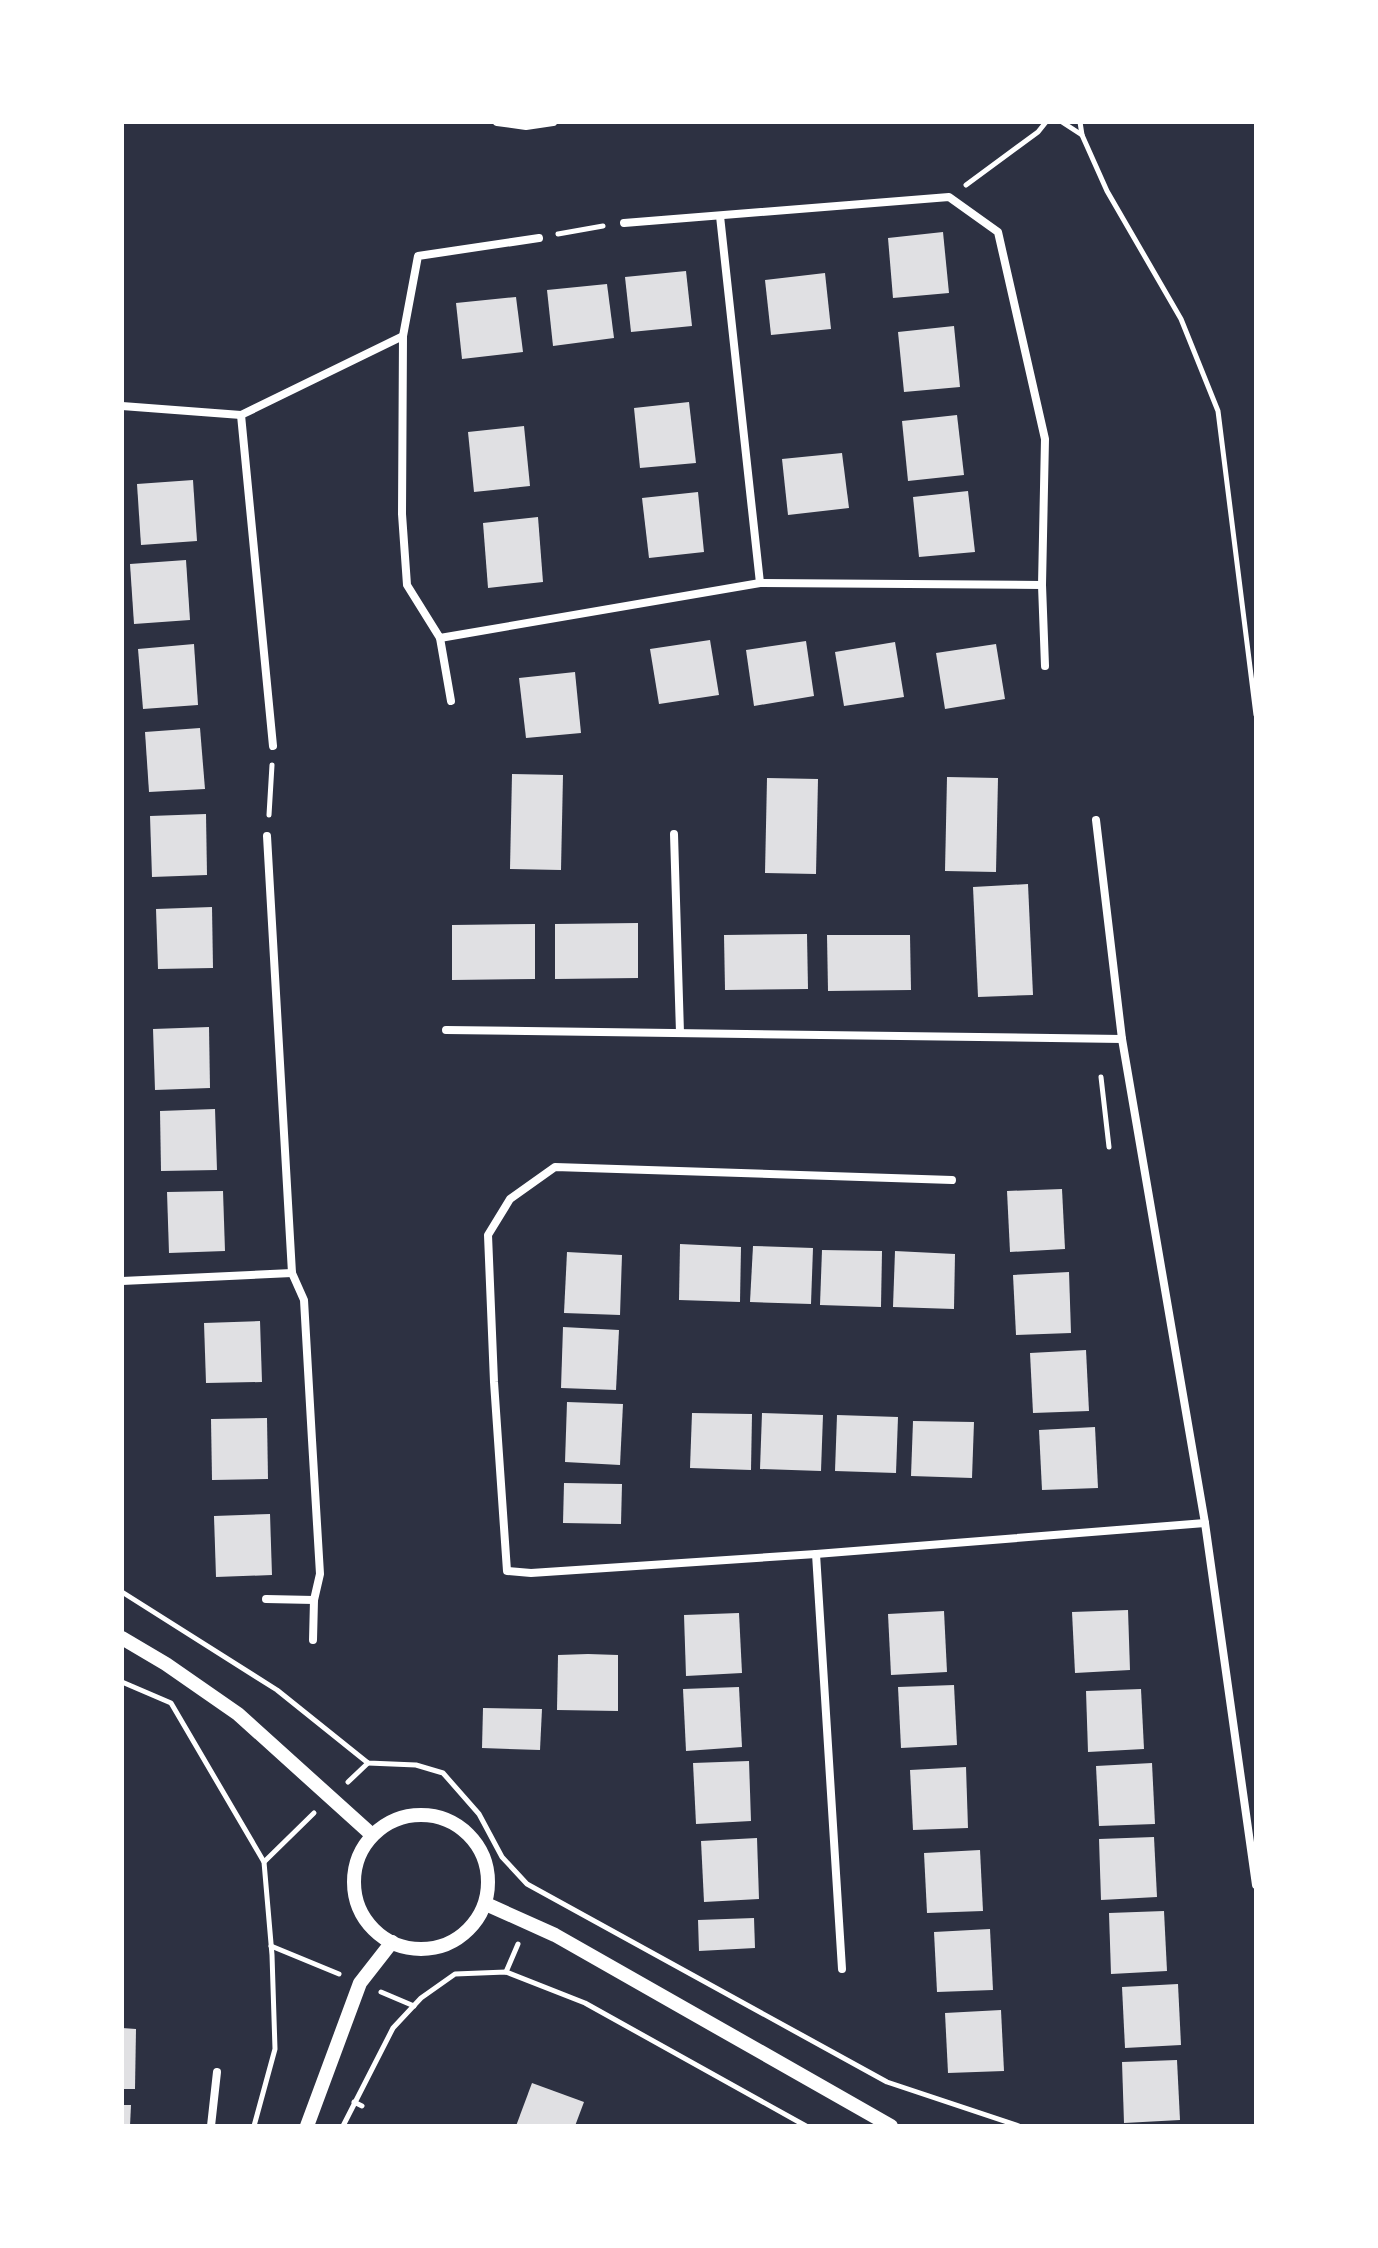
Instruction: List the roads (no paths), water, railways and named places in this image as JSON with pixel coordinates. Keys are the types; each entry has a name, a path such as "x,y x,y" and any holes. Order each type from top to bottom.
{"street":[{"path":"497,122 526,126 553,122"},
{"path":"624,223 949,197 998,232 1045,439 1042,585 1045,666"},
{"path":"720,216 760,583"},
{"path":"451,701 440,638 407,585 402,514 403,336 418,256 539,238"},
{"path":"122,406 241,415 403,336"},
{"path":"241,415 273,746"},
{"path":"440,638 760,583 1042,585"},
{"path":"1096,820 1122,1039 1205,1523 1256,1885"},
{"path":"674,834 680,1033"},
{"path":"267,836 292,1273 304,1300 320,1574 314,1600 313,1640"},
{"path":"446,1030 1122,1039"},
{"path":"952,1180 555,1167 510,1199 488,1235 507,1571 531,1573 816,1554 1205,1523"},
{"path":"122,1281 292,1273"},
{"path":"816,1554 842,1969"},
{"path":"266,1599 314,1600"},
{"path":"122,1638 238,1714 371,1834"},
{"path":"413,1815 436,1816 458,1825 475,1841 486,1861 489,1884 486,1904 473,1926 456,1940 435,1948 413,1949 392,1942 374,1930 362,1914 355,1894 354,1873 360,1853 371,1834 391,1822 413,1815"},
{"path":"486,1904 555,1935 891,2126"},
{"path":"307,2126 360,1983 392,1942"},
{"path":"211,2126 217,2072"}]}
